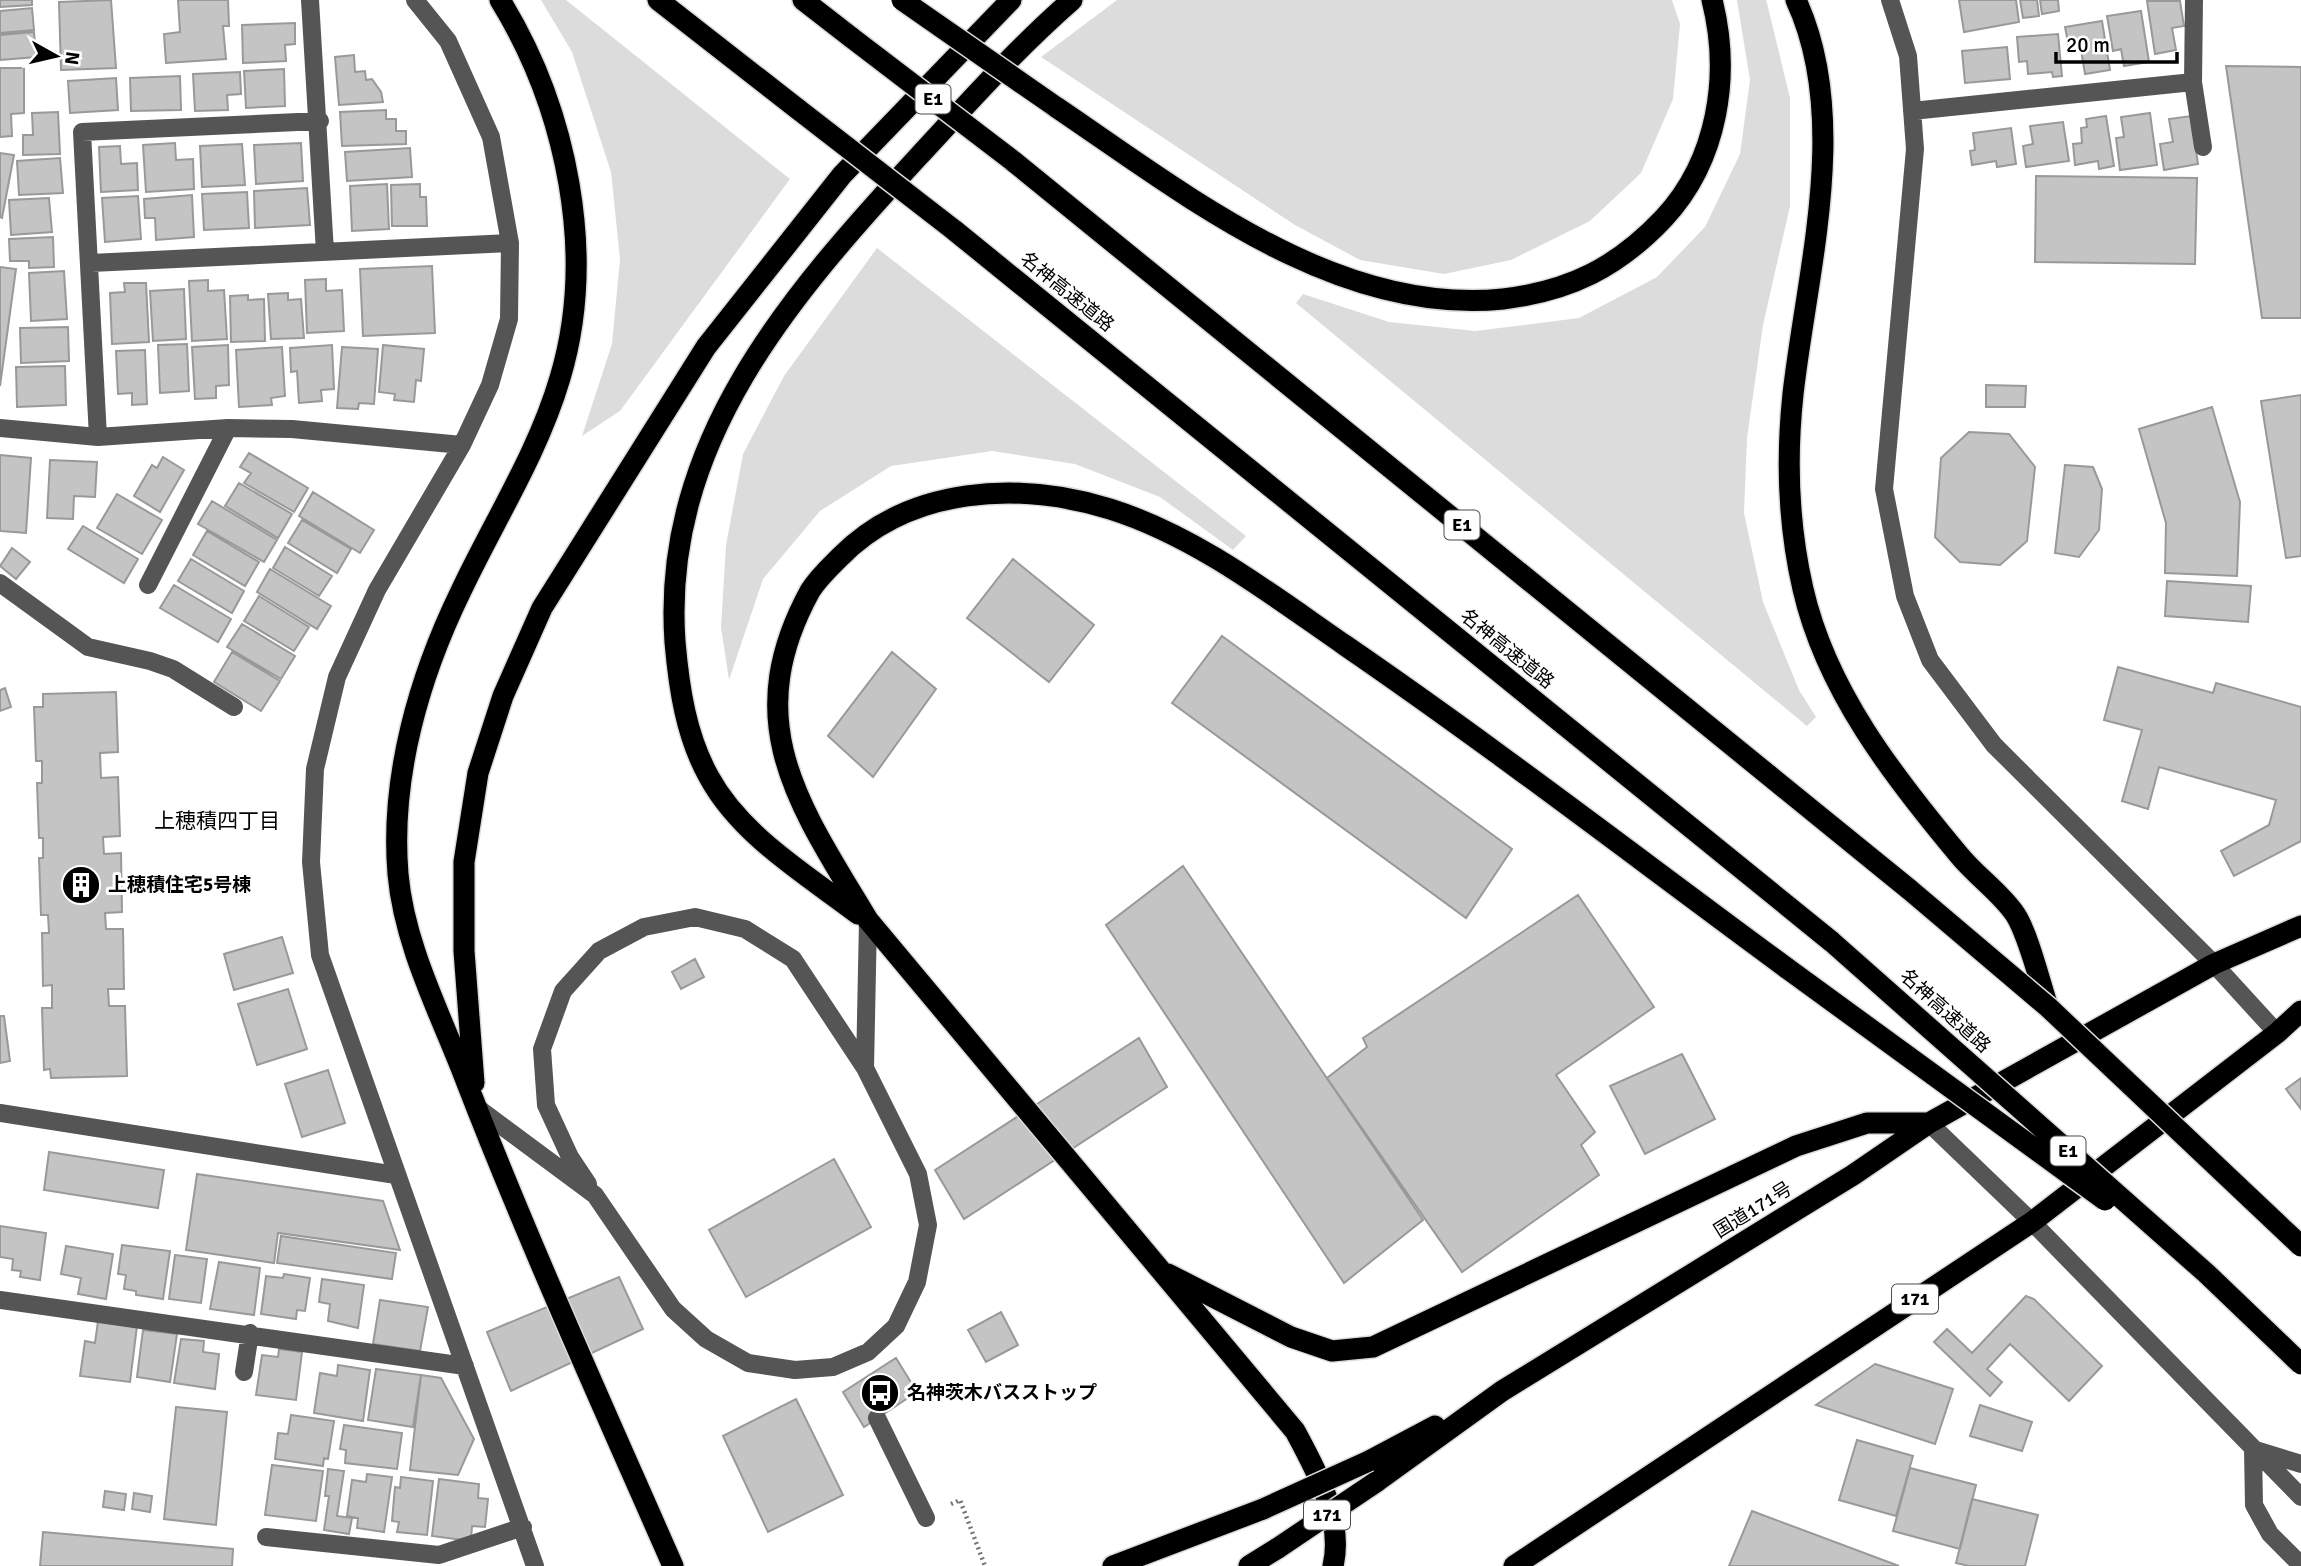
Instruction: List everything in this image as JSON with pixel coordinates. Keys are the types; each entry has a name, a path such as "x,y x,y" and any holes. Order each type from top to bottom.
{"highway":[{"path":"500,0 513,21 544,94 566,165 576,240 576,309 560,380 528,458 459,593 432,657 411,731 398,807 398,876 412,943 475,1106 673,1566"},
{"name":"名神高速道路","path":"658,0 954,230 1832,942 2206,1273 2301,1364"},
{"name":"E1","path":"803,0 1013,161 1910,890 2049,1007 2301,1246"},
{"path":"902,0 1056,107 1250,234 1355,282 1424,298 1476,302 1531,296 1584,280 1636,248 1676,205 1706,152 1720,93 1721,34 1712,0"},
{"path":"475,1106 464,951 464,862 478,773 503,696 542,608 706,347 842,175 1011,0"},
{"path":"868,920 745,825 710,779 686,722 677,660 672,597 681,531 699,465 728,403 770,333 827,255 1027,40 1072,0"},
{"path":"1796,0 1817,74 1823,142 1819,211 1793,394 1788,463 1792,529 1804,592 1825,657 1856,719 1959,856 2016,915 2049,1007"},
{"path":"1333,1566 1336,1554 1326,1489 1295,1431 868,920 818,838 787,764 776,724 777,686 791,627 816,581 860,537 913,508 973,494 1042,493 1111,510 1183,540 1282,601 1404,685 2206,1273"},
{"name":"国道171号","path":"1248,1566 1376,1482 1503,1391 1853,1175 1929,1123 2214,964 2301,926"},
{"name":"171","path":"1514,1566 2032,1222 2277,1033 2301,1011"},
{"path":"1160,1270 1291,1337 1332,1351 1373,1347 1796,1146 1867,1123 1929,1123"},
{"path":"1113,1566 1263,1509 1369,1461 1503,1391"}],"street":[{"path":"310,0 320,121 325,252"},
{"path":"415,0 448,41 491,136 510,243 509,319 490,385 462,445 377,590 337,677 315,769 311,862 320,956 535,1566"},
{"path":"1890,0 1908,56 1915,149 1884,489 1905,596 1930,660 1994,745 2214,964 2277,1033"},
{"path":"2194,0 2193,82 2203,147"},
{"path":"1912,111 2193,82"},
{"path":"98,437 91,263 82,132 320,121"},
{"path":"91,263 510,243"},
{"path":"0,428 98,437 228,428 292,429 462,445"},
{"path":"148,586 228,428"},
{"path":"0,583 88,647 150,660 173,669 234,707"},
{"path":"695,917 745,929 793,959 865,1068 918,1174 928,1226 917,1282 896,1326 868,1352 833,1367 794,1370 748,1363 706,1339 673,1309 570,1157 546,1105 542,1049 563,991 599,951 644,927 695,917"},
{"path":"865,1068 868,920"},
{"path":"475,1106 595,1195"},
{"path":"0,1113 396,1175"},
{"path":"1929,1123 2032,1222 2301,1497"},
{"path":"0,1300 465,1366"},
{"path":"244,1372 250,1334"},
{"path":"877,1418 926,1518"},
{"path":"2253,1449 2301,1464"},
{"path":"2253,1449 2254,1505 2270,1534 2301,1565"},
{"path":"266,1538 439,1555 523,1527"}],"path":[{"path":"926,1518 960,1500 985,1566"}],"shaded area":[{"path":"541,0 566,0 790,179 620,411 582,436 612,344 620,259 611,172 572,52"},
{"path":"1117,0 1672,0 1680,24 1673,99 1641,173 1590,221 1511,260 1444,274 1360,260 1295,225 1041,57"},
{"path":"1737,0 1766,0 1790,98 1790,206 1763,325 1747,438 1744,513 1763,602 1799,690 1816,717 1807,726 1296,303 1303,294 1389,322 1475,331 1579,318 1657,277 1705,227 1740,154 1750,80"},
{"path":"877,248 1246,536 1233,550 1160,497 1075,464 992,451 891,466 820,511 763,579 729,680 721,627 726,545 743,454 784,376"}],"building":[{"path":"0,0 32,0 32,5 0,7"},
{"path":"111,0 116,68 61,70 59,2"},
{"path":"178,0 228,0 229,26 223,26 226,59 166,63 164,34 180,32"},
{"path":"1959,0 2016,0 2019,22 1964,32"},
{"path":"2020,0 2037,0 2039,16 2023,18"},
{"path":"2040,0 2058,0 2059,11 2042,14"},
{"path":"2147,1 2180,1 2184,26 2172,28 2176,50 2155,54"},
{"path":"32,8 34,30 0,33 0,11"},
{"path":"2141,11 2149,62 2124,66 2121,49 2113,51 2107,16"},
{"path":"2102,21 2110,70 2085,74 2081,50 2070,52 2065,27"},
{"path":"295,23 295,44 285,45 286,61 243,63 242,25"},
{"path":"34,32 36,57 0,60 0,35"},
{"path":"2058,34 2062,76 2053,77 2052,72 2028,74 2027,61 2019,62 2017,37"},
{"path":"2007,47 2010,79 1965,83 1962,51"},
{"path":"354,55 355,72 365,71 366,80 372,79 381,92 383,102 339,105 335,57"},
{"path":"2226,66 2301,67 2301,318 2262,318"},
{"path":"0,68 24,68 24,113 11,114 12,136 0,137"},
{"path":"284,69 285,106 246,108 244,71"},
{"path":"240,72 241,94 227,95 228,110 195,111 193,74"},
{"path":"180,76 181,110 131,111 130,78"},
{"path":"116,78 118,110 70,113 68,81"},
{"path":"386,110 386,119 396,119 396,131 406,131 406,144 342,146 340,112"},
{"path":"58,112 60,154 23,155 23,135 33,135 32,113"},
{"path":"2150,113 2157,165 2120,170 2116,138 2124,137 2121,117"},
{"path":"2106,116 2114,166 2099,169 2098,161 2075,165 2073,144 2082,143 2081,128 2087,127 2086,119"},
{"path":"2191,116 2198,164 2164,170 2160,144 2173,142 2169,119"},
{"path":"2063,122 2069,161 2026,167 2023,146 2033,144 2030,126"},
{"path":"2011,128 2016,164 1997,167 1996,161 1972,165 1970,151 1975,150 1973,133"},
{"path":"175,143 176,160 193,159 194,189 146,192 143,145"},
{"path":"301,143 303,181 256,184 254,145"},
{"path":"242,144 245,185 202,187 200,146"},
{"path":"120,146 121,164 137,163 138,190 101,192 99,147"},
{"path":"410,148 412,177 347,181 345,152"},
{"path":"0,153 14,155 2,218 0,217"},
{"path":"60,158 63,193 19,195 17,161"},
{"path":"2036,176 2197,178 2195,264 2035,262"},
{"path":"387,184 389,229 352,231 350,186"},
{"path":"420,184 420,197 426,197 427,226 392,226 391,185"},
{"path":"307,188 310,225 255,228 254,191"},
{"path":"247,192 249,228 204,230 202,194"},
{"path":"192,195 194,237 156,240 155,218 145,218 144,199"},
{"path":"138,196 141,239 105,242 102,198"},
{"path":"49,198 52,232 11,235 9,200"},
{"path":"53,237 54,267 29,268 29,261 10,261 9,239"},
{"path":"432,266 435,333 363,336 360,269"},
{"path":"0,267 16,269 0,386"},
{"path":"64,271 67,319 31,321 29,273"},
{"path":"326,279 326,291 342,290 344,331 307,333 305,280"},
{"path":"208,280 208,291 224,290 227,339 192,341 189,281"},
{"path":"124,283 146,283 149,342 112,344 110,293 125,292"},
{"path":"184,289 186,339 153,341 150,291"},
{"path":"288,293 288,300 301,299 304,338 271,339 268,294"},
{"path":"248,295 248,300 264,299 265,341 231,342 230,296"},
{"path":"68,327 69,361 21,363 20,328"},
{"path":"187,344 189,391 160,393 158,345"},
{"path":"228,345 229,385 216,386 216,398 195,399 192,347"},
{"path":"332,345 334,389 321,390 322,401 299,403 297,371 291,372 290,348"},
{"path":"383,345 424,349 421,381 416,380 414,402 394,400 395,394 379,392"},
{"path":"282,347 285,396 271,398 272,405 239,407 236,350"},
{"path":"342,347 378,349 374,404 359,403 358,409 337,408"},
{"path":"145,350 147,404 132,405 132,393 118,394 116,351"},
{"path":"65,366 66,405 17,407 16,367"},
{"path":"1986,385 2026,386 2025,407 1986,407"},
{"path":"2301,395 2301,556 2286,558 2261,401"},
{"path":"2212,407 2240,502 2237,576 2165,573 2166,523 2139,429"},
{"path":"1969,432 2009,434 2035,467 2027,541 2000,565 1960,562 1935,537 1941,458"},
{"path":"249,453 308,488 294,512 244,483 251,473 240,467"},
{"path":"0,455 31,458 26,533 0,531"},
{"path":"163,457 184,470 160,512 134,496 152,465 157,468"},
{"path":"50,460 97,462 95,497 74,496 73,519 47,518"},
{"path":"2065,465 2093,467 2102,489 2099,530 2079,557 2055,553"},
{"path":"239,483 292,514 278,538 225,506"},
{"path":"313,492 374,530 360,553 299,516"},
{"path":"117,494 162,520 142,554 97,528"},
{"path":"212,501 277,540 264,562 198,524"},
{"path":"302,520 351,549 337,573 288,543"},
{"path":"83,526 138,559 124,583 68,549"},
{"path":"207,531 259,562 245,586 193,555"},
{"path":"285,547 332,576 319,596 273,568"},
{"path":"12,548 30,562 16,579 0,566"},
{"path":"191,559 244,591 232,613 178,581"},
{"path":"1013,559 1094,625 1049,682 967,618"},
{"path":"270,569 331,606 317,629 257,592"},
{"path":"2167,581 2251,586 2248,622 2165,616"},
{"path":"174,585 231,619 218,642 160,608"},
{"path":"259,596 309,627 294,651 244,621"},
{"path":"242,624 295,656 281,679 227,647"},
{"path":"1222,636 1512,849 1466,918 1172,703"},
{"path":"232,652 280,681 261,711 214,682"},
{"path":"892,652 936,689 873,777 828,736"},
{"path":"2118,667 2213,693 2216,683 2301,707 2301,841 2234,876 2221,851 2269,825 2276,800 2159,767 2148,809 2122,801 2142,730 2104,720"},
{"path":"5,688 11,707 0,711 0,690"},
{"name":"上穂積住宅5号棟","path":"116,692 118,752 100,753 101,778 118,777 120,836 103,837 104,854 121,853 122,912 105,913 106,929 123,929 124,989 108,989 109,1006 125,1006 127,1076 51,1078 50,1069 44,1070 42,1008 52,1008 52,985 43,986 42,933 49,933 48,915 41,915 39,858 43,858 43,838 39,838 37,783 42,783 42,761 36,761 34,707 43,707 43,694"},
{"path":"1183,866 1423,1220 1344,1283 1106,925"},
{"path":"1578,895 1654,1007 1556,1075 1595,1132 1581,1145 1599,1175 1462,1272 1327,1078 1367,1047 1363,1038"},
{"path":"282,937 293,973 234,990 224,954"},
{"path":"695,959 704,977 681,989 672,972"},
{"path":"288,989 307,1049 257,1065 238,1004"},
{"path":"0,1016 4,1016 10,1061 0,1063"},
{"path":"1139,1038 1167,1087 964,1219 935,1170"},
{"path":"1682,1054 1715,1119 1645,1154 1610,1086"},
{"path":"328,1070 345,1123 302,1137 285,1084"},
{"path":"2301,1078 2301,1109 2286,1089"},
{"path":"49,1152 164,1170 158,1208 44,1190"},
{"path":"834,1159 871,1227 746,1297 709,1230"},
{"path":"197,1174 383,1201 400,1250 278,1233 274,1263 186,1250"},
{"path":"0,1226 46,1233 40,1280 20,1277 21,1271 12,1270 13,1259 0,1257"},
{"path":"281,1236 396,1253 392,1279 277,1263"},
{"path":"122,1245 170,1251 163,1299 136,1295 136,1291 124,1289 126,1275 118,1274"},
{"path":"66,1246 113,1254 106,1299 78,1294 81,1278 61,1274"},
{"path":"175,1255 207,1259 201,1303 169,1299"},
{"path":"219,1262 260,1268 254,1315 210,1309"},
{"path":"284,1274 310,1278 305,1311 297,1310 296,1319 261,1314 266,1276 283,1278"},
{"path":"619,1277 643,1329 511,1391 487,1332"},
{"path":"322,1279 364,1285 358,1328 328,1321 330,1304 319,1302"},
{"path":"2026,1296 2034,1299 2102,1366 2069,1401 2010,1344 1987,1369 2002,1382 1990,1396 1934,1342 1947,1329 1972,1353"},
{"path":"380,1300 428,1307 420,1351 373,1344"},
{"path":"1001,1312 1018,1345 986,1362 968,1330"},
{"path":"98,1321 137,1326 130,1382 80,1376 85,1341 95,1343"},
{"path":"143,1330 177,1334 170,1382 137,1377"},
{"path":"181,1339 204,1341 203,1352 219,1354 215,1389 174,1383"},
{"path":"279,1349 302,1352 296,1400 256,1395 262,1355 278,1357"},
{"path":"896,1358 917,1392 864,1427 843,1392"},
{"path":"1875,1364 1953,1389 1935,1444 1816,1405"},
{"path":"338,1365 370,1370 363,1421 314,1413 320,1373 337,1376"},
{"path":"376,1369 421,1375 413,1427 368,1420"},
{"path":"421,1375 441,1378 474,1439 458,1475 410,1470"},
{"path":"796,1399 843,1495 768,1532 723,1436"},
{"path":"1980,1405 2032,1422 2022,1451 1970,1436"},
{"path":"176,1407 227,1412 216,1525 164,1519"},
{"path":"291,1415 334,1421 328,1459 324,1458 323,1466 275,1459 278,1433 288,1434"},
{"path":"344,1425 402,1433 397,1469 345,1463 346,1450 340,1449"},
{"path":"1857,1440 1913,1456 1896,1516 1839,1500"},
{"path":"272,1465 323,1471 316,1521 265,1515"},
{"path":"1910,1468 1976,1485 1960,1549 1893,1531"},
{"path":"328,1469 344,1471 337,1516 352,1518 349,1534 324,1530 329,1496 325,1496"},
{"path":"367,1474 392,1477 384,1532 357,1528 358,1518 347,1516 352,1480 366,1482"},
{"path":"401,1477 433,1481 427,1535 397,1532 399,1522 392,1521 395,1487 400,1488"},
{"path":"439,1479 479,1484 478,1498 488,1499 485,1527 472,1526 471,1541 432,1536"},
{"path":"105,1491 126,1494 124,1510 103,1507"},
{"path":"134,1493 152,1496 150,1512 132,1509"},
{"path":"1972,1499 2038,1515 2025,1566 1969,1566 1956,1563"},
{"path":"1752,1511 1899,1566 1729,1566"},
{"path":"43,1532 233,1549 232,1566 40,1566"}],"place":[{"name":"上穂積住宅5号棟","path":"81,885"},
{"name":"名神茨木バスストップ","path":"880,1393"}],"district":[{"name":"上穂積四丁目","path":"217,821"}]}
